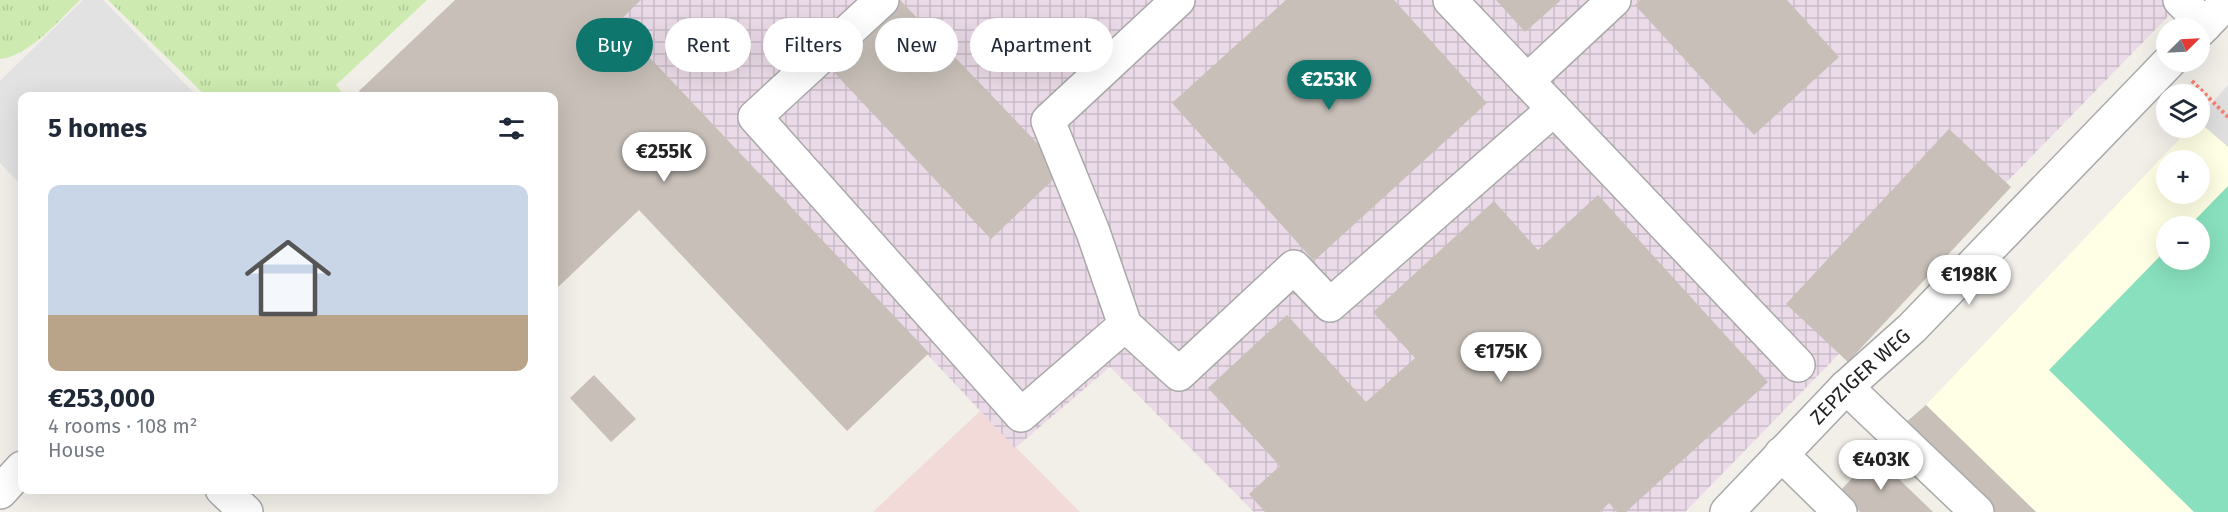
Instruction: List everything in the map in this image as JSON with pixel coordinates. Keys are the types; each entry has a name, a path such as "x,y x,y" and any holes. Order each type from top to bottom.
{"street":[{"path":"882,0 755,117 1021,415 1125,325"},
{"path":"1178,0 1048,121 1093,232 1125,325 1179,374 1294,267 1330,304 1554,109"},
{"path":"1450,0 1798,364"},
{"path":"1527,81 1614,0"},
{"path":"2180,0 2194,18"},
{"path":"2210,20 2228,1"},
{"name":"ZEPZIGER WEG","path":"1730,511 1846,387 1912,328 2176,72"},
{"path":"1846,387 1977,512"},
{"path":"1781,454 1840,512"},
{"path":"0,492 18,472"},
{"path":"227,494 246,512"}],"path":[{"path":"2182,72 2228,117"}],"shaded area":[{"path":"83,0 103,0 193,92 18,92 18,182 0,163 0,81"},
{"path":"595,0 2184,0 2166,18 2156,18 2156,29 1685,512 1254,512 1110,367 1015,448 653,62 653,18 612,18"},
{"path":"2228,85 2228,147 2210,131 2210,105"},
{"path":"2210,131 2228,147 2228,512 2036,512 1926,405 2156,164 2156,204 2210,204 2210,150 2169,150 2180,138 2210,138"},
{"path":"980,411 1080,512 873,512"}],"green space":[{"path":"0,0 80,0 33,44 23,51 0,59"},
{"path":"108,0 427,0 336,85 342,92 202,92"},
{"path":"2228,186 2228,512 2194,512 2049,370 2156,260 2156,270 2210,270 2210,216 2199,216"}],"building":[{"path":"455,0 641,0 622,18 576,18 576,72 653,72 653,61 929,353 847,431 639,210 558,287 558,92 360,92"},
{"path":"900,0 917,18 881,18"},
{"path":"1286,0 1394,0 1487,103 1314,261 1172,103"},
{"path":"1496,0 1561,0 1525,32"},
{"path":"1640,0 1787,0 1839,57 1754,135 1635,5"},
{"path":"875,24 875,72 958,72 958,60 1063,170 991,239 834,72 863,72 863,35"},
{"path":"1949,129 2011,187 1848,362 1786,304"},
{"path":"1598,195 1768,382 1626,512 1617,512 1609,503 1600,512 1265,512 1249,494 1280,466 1208,388 1287,315 1366,402 1415,358 1373,312 1494,201 1538,250"},
{"path":"594,375 636,419 611,442 570,398"},
{"path":"1926,405 2036,512 1994,512 1904,424"},
{"path":"1874,455 1933,512 1860,512 1839,492"}]}
